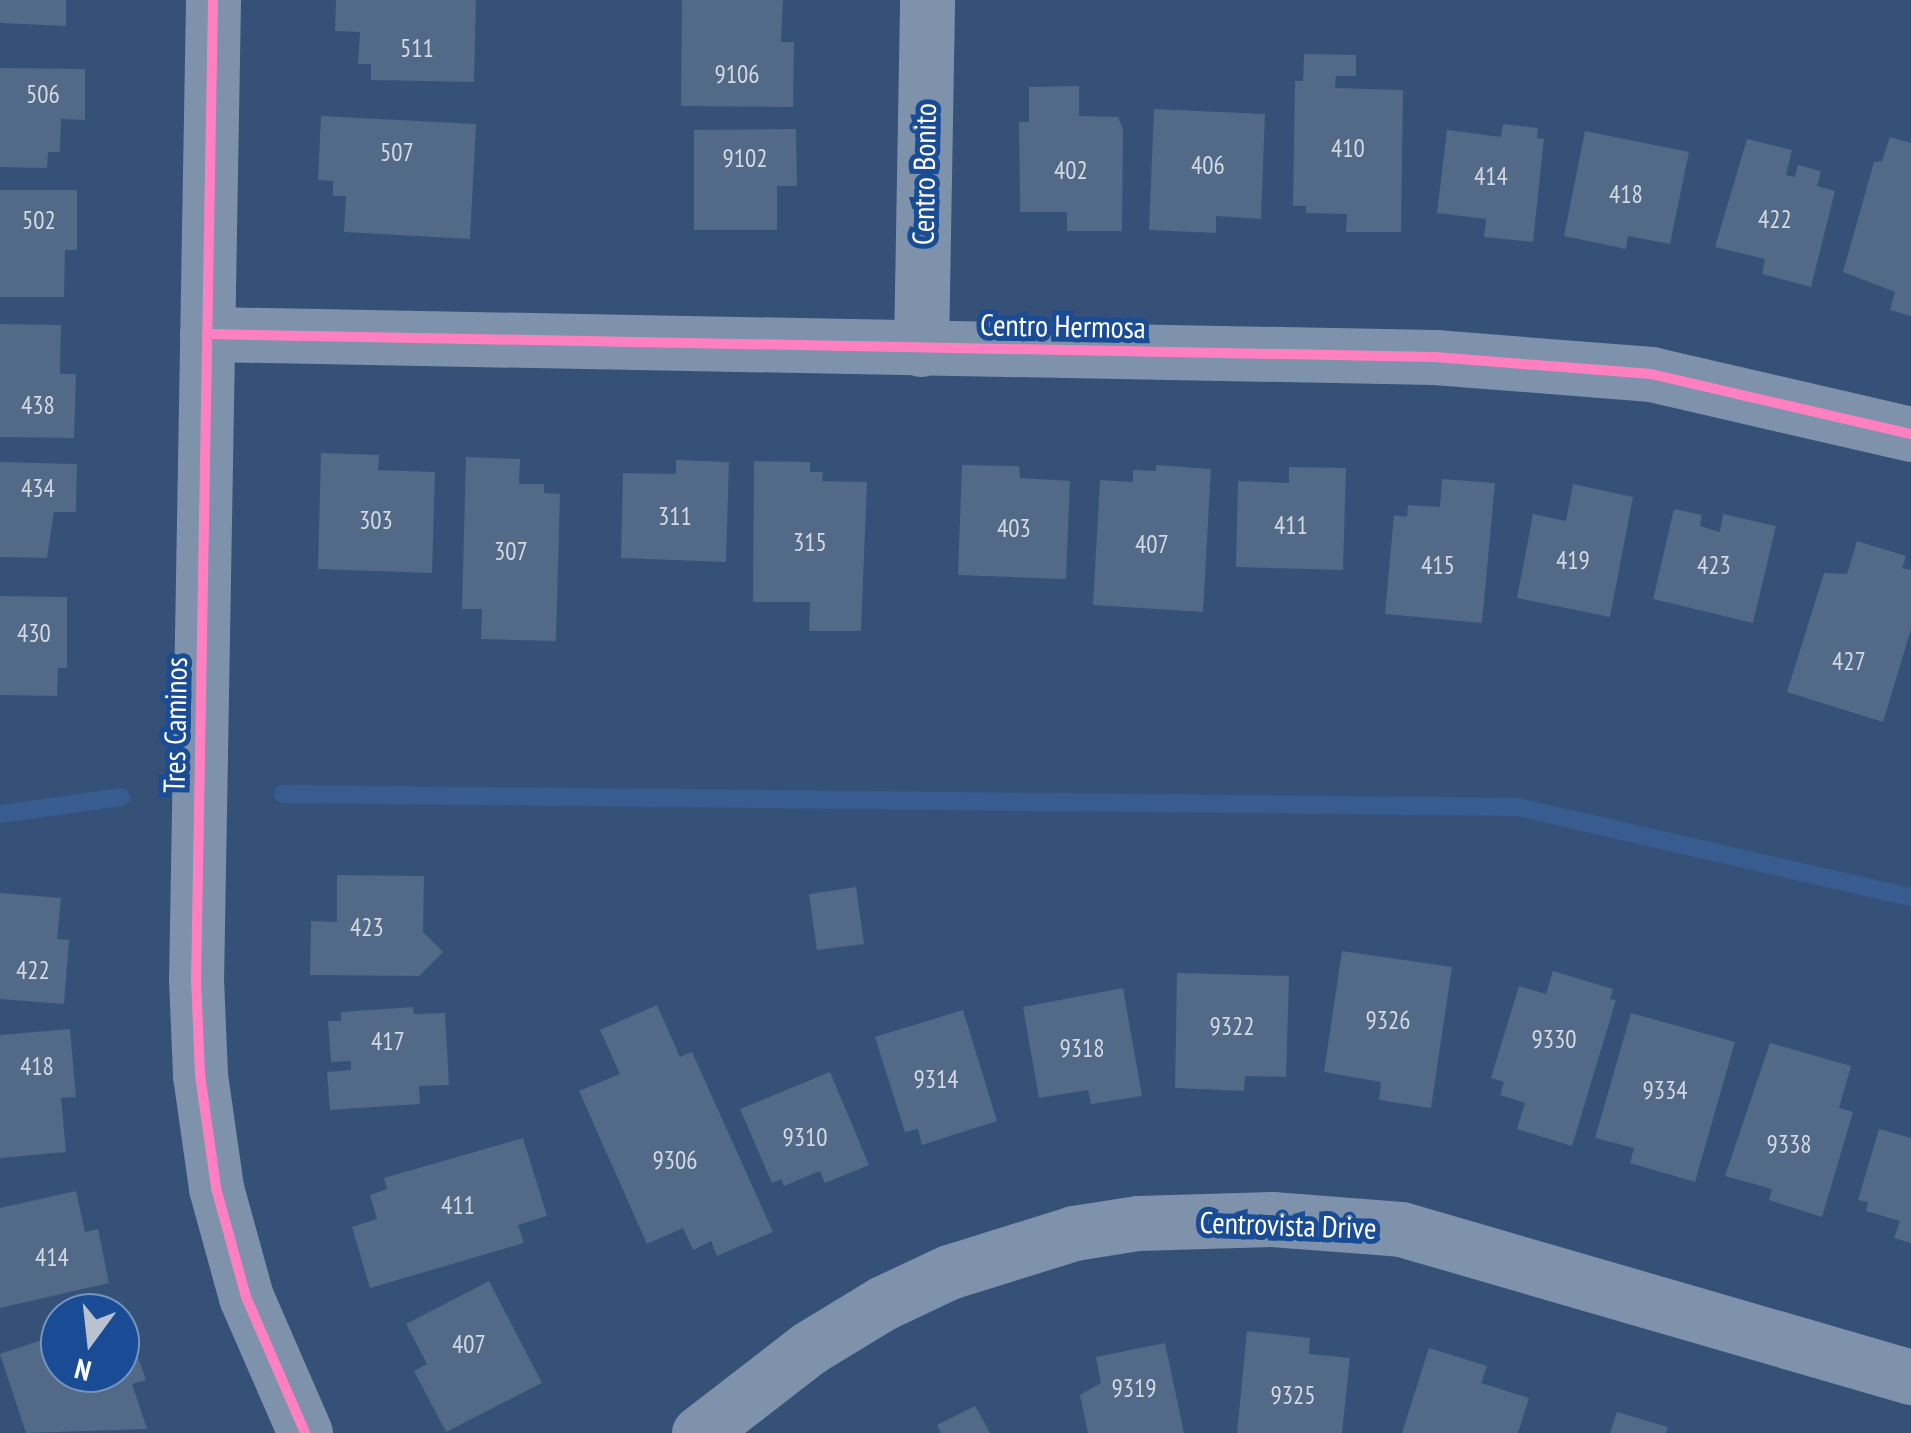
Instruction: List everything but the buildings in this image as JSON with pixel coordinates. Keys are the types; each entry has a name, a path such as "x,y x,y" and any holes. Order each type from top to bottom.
{"street":[{"name":"Tres Caminos","path":"213,0 200,1074 216,1188 246,1297 304,1433"},
{"name":"Centro Bonito","path":"921,348 927,0"},
{"name":"Centro Hermosa","path":"207,334 1436,357 1651,374 1911,434"},
{"name":"Centrovista Drive","path":"699,1433 809,1348 883,1303 949,1272 1056,1238 1138,1224 1272,1219 1401,1229 1911,1376"}],"waterway":[{"path":"283,794 1517,807 1911,897"},
{"path":"0,814 121,797"}],"cycle path":[{"path":"213,0 196,979 200,1075 216,1188 246,1297 305,1433"},
{"path":"207,334 1435,357 1651,374 1911,434"}]}
